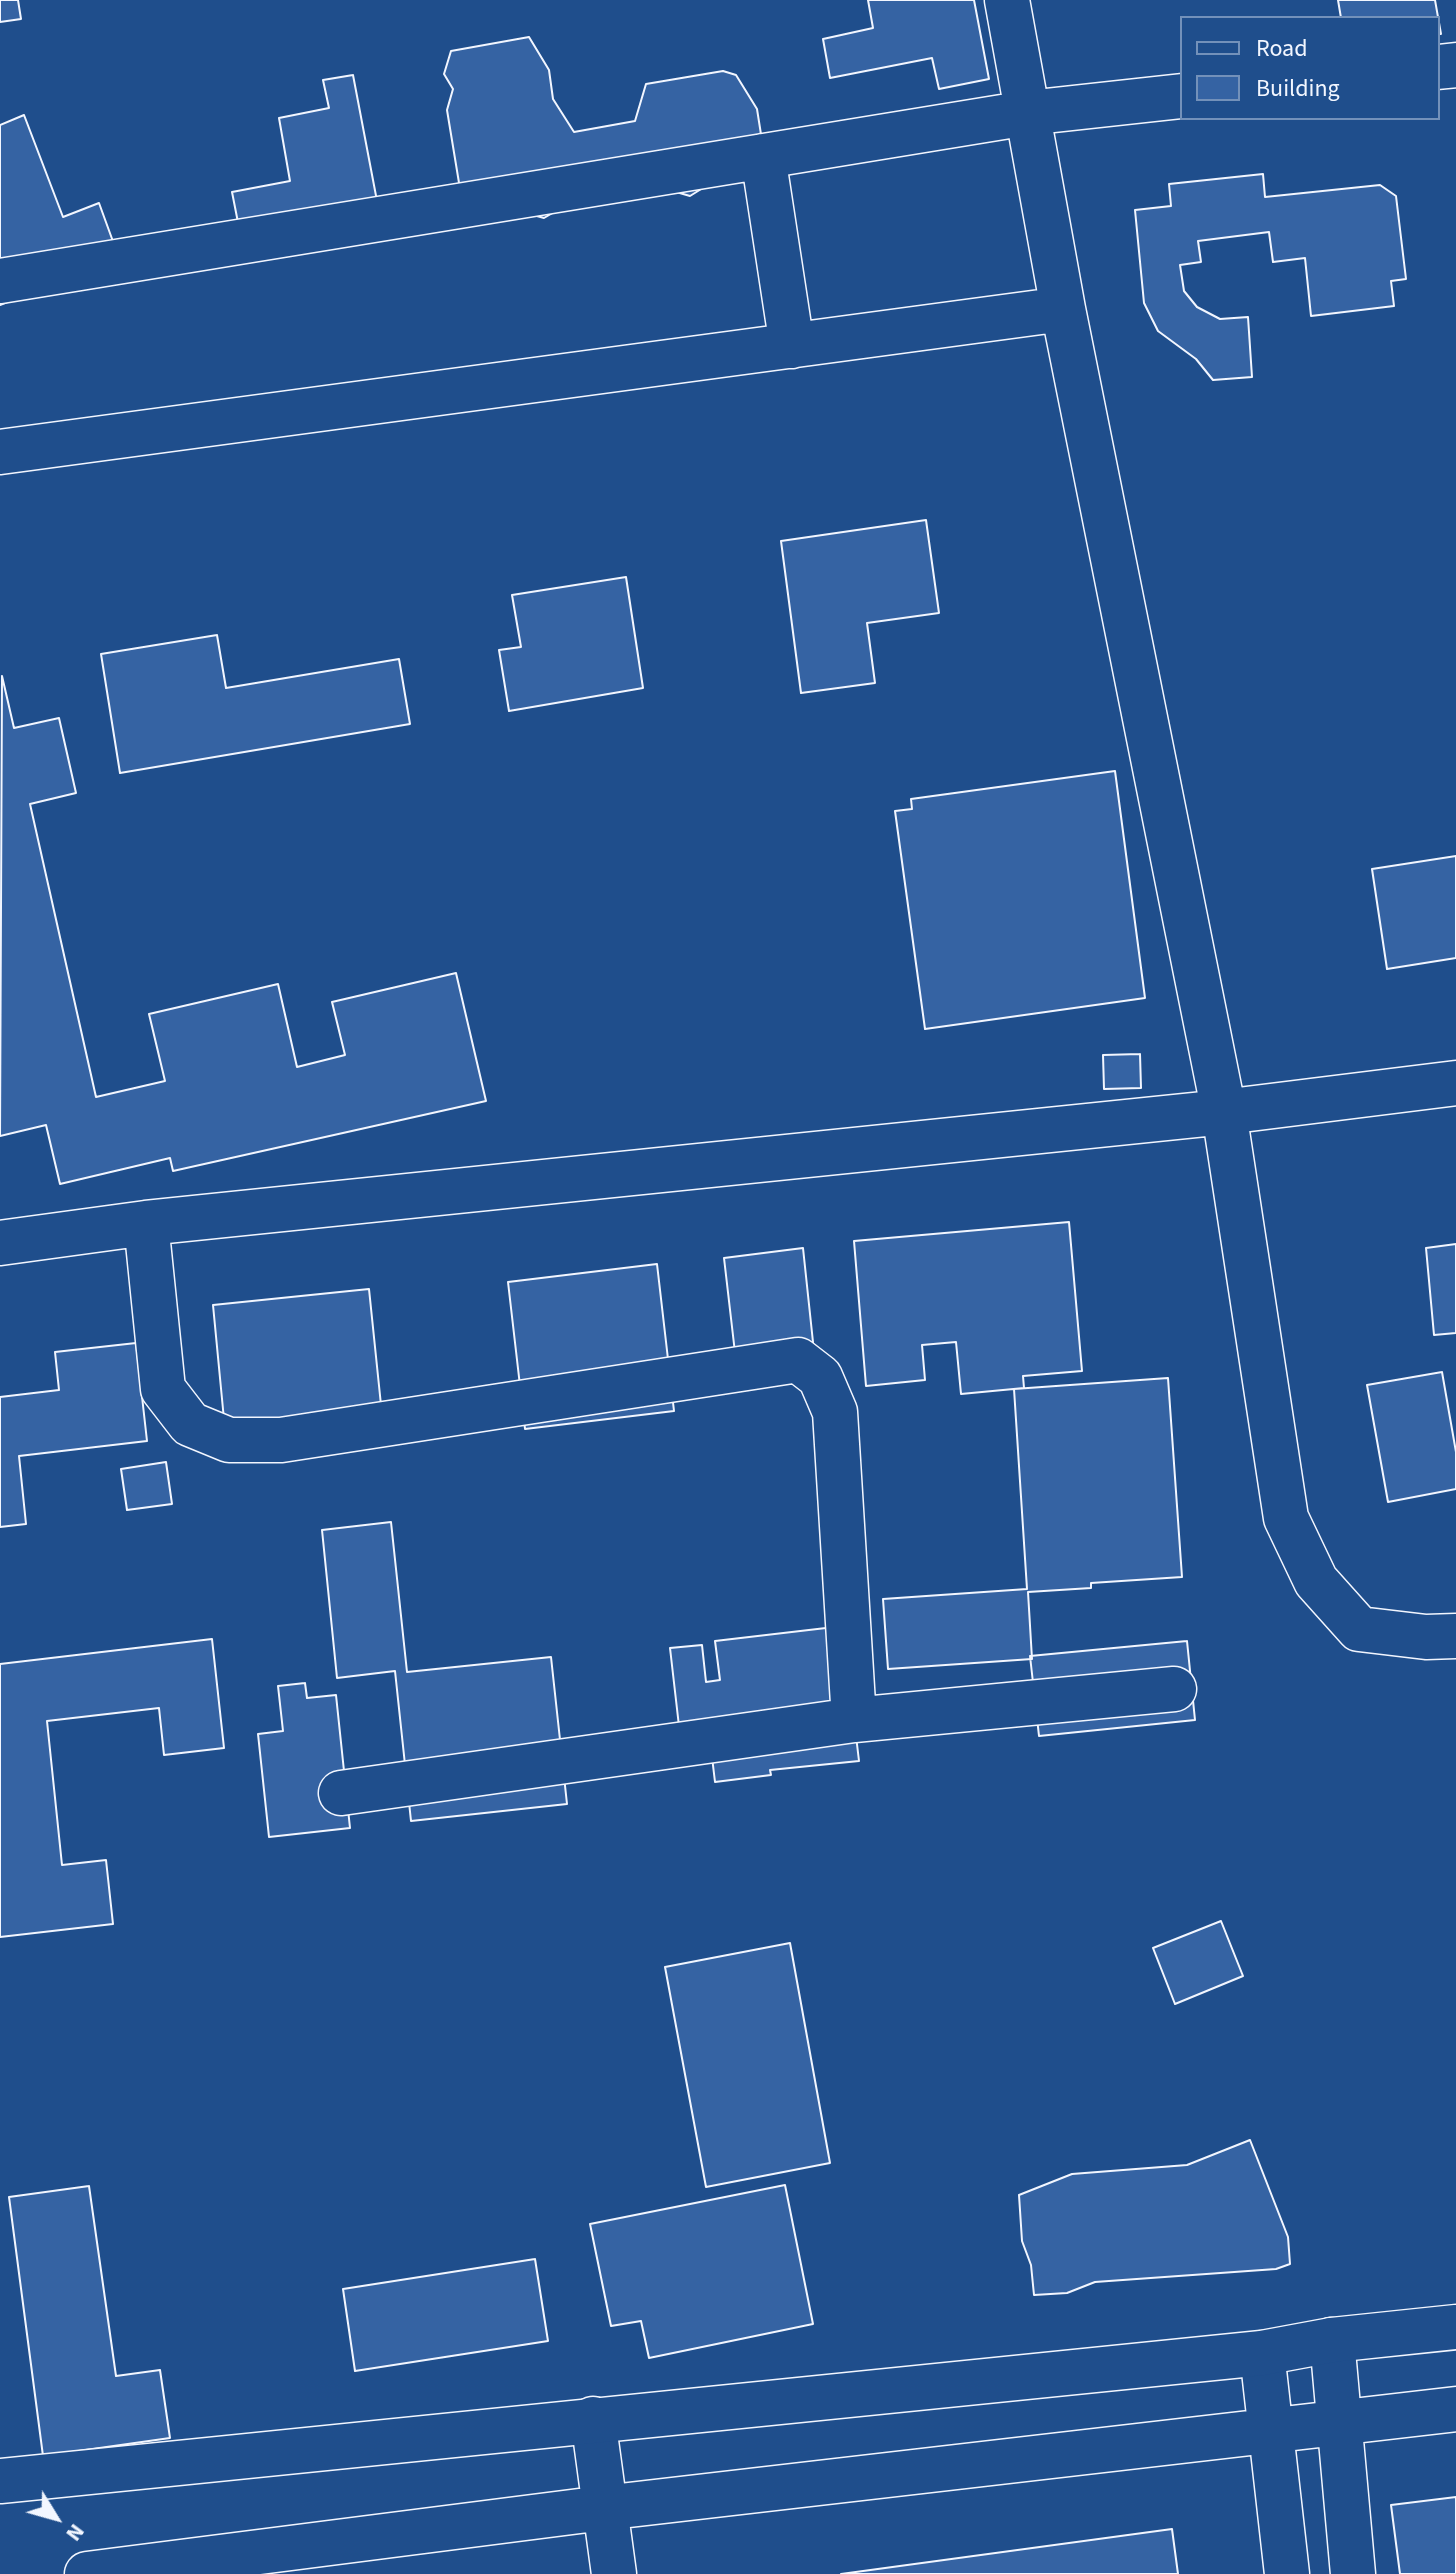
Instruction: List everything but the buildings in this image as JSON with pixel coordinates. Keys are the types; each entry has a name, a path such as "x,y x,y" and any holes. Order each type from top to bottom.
{"street":[{"path":"1007,0 1063,309 1224,1112 1286,1518 1316,1581 1359,1629 1426,1637 1456,1636"},
{"path":"0,281 1027,113 1180,96"},
{"path":"763,156 792,346"},
{"path":"0,452 1063,309"},
{"path":"0,1243 146,1223 1224,1112 1456,1083"},
{"path":"146,1223 163,1389 190,1424 229,1440 281,1440 798,1360 820,1377 835,1412 854,1720"},
{"path":"341,1793 854,1720 1174,1689"},
{"path":"0,2481 1262,2353 1332,2340 1456,2327"},
{"path":"1332,2340 1353,2574"},
{"path":"1262,2353 1287,2574"},
{"path":"87,2574 603,2508 1272,2433 1456,2409"},
{"path":"593,2419 614,2574"}]}
